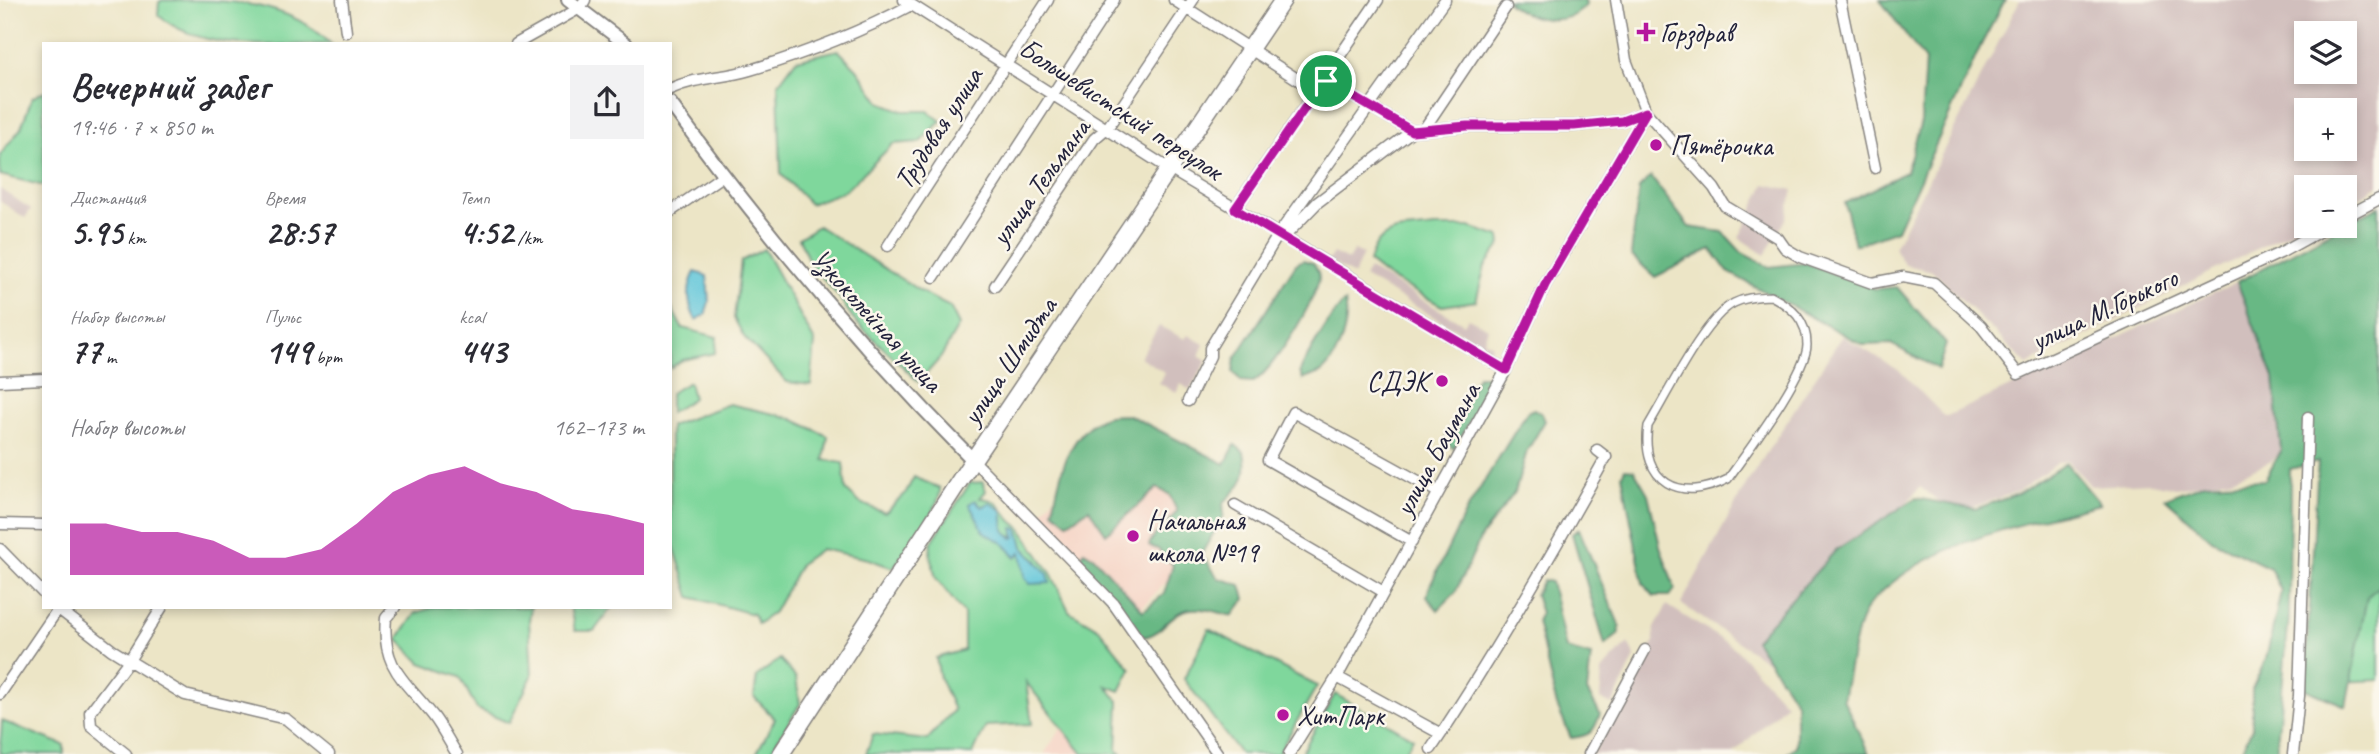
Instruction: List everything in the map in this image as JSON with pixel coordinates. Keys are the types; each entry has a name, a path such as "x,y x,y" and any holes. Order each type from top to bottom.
{"main road":[{"name":"улица Шмидта","path":"781,754 973,460 1171,170 1283,0"}],"street":[{"path":"342,0 346,32"},
{"path":"568,0 582,4 624,42"},
{"name":"Трудовая улица","path":"888,246 1048,0"},
{"path":"934,277 1114,0"},
{"path":"1174,0 1190,4 1250,51 1308,86 1326,81 1368,109 1412,131 1467,126 1574,126 1622,121 1646,112"},
{"path":"1235,209 1378,0"},
{"path":"1188,401 1210,356 1210,348 1280,236 1445,0"},
{"name":"улица М.Горького","path":"1616,0 1626,60 1646,112 1714,188 1725,206 1778,238 1785,248 1800,257 1872,283 1903,278 1934,283 1981,326 2018,374 2307,238"},
{"path":"1839,0 1875,168"},
{"path":"672,88 687,81 748,71 827,46 907,2"},
{"name":"Большевистский переулок","path":"907,2 1052,95 1108,127 1171,170 1506,370"},
{"path":"519,42 582,4"},
{"name":"улица Тельмана","path":"995,286 1094,139 1108,127 1190,4"},
{"path":"1424,130 1506,7"},
{"name":"Узкоколейная улица","path":"672,106 722,176 900,387 1113,603 1218,754"},
{"name":"улица Баумана","path":"1289,754 1337,677 1506,370 1545,285 1646,112"},
{"path":"1280,236 1318,202 1412,131"},
{"path":"672,211 722,176"},
{"path":"2357,211 2379,199"},
{"path":"1771,296 1792,307 1804,327 1807,347 1798,371 1728,479 1710,488 1677,490 1659,477 1649,461 1646,441 1648,426 1714,317 1733,303 1749,297 1771,296"},
{"path":"0,381 42,379"},
{"path":"1412,542 1268,460 1293,412 1438,492"},
{"path":"2293,754 2299,696 2308,417"},
{"path":"1431,749 1486,664 1606,457 1597,450"},
{"path":"1235,505 1382,591"},
{"path":"0,524 42,526"},
{"path":"0,549 42,592"},
{"path":"0,694 56,609"},
{"path":"58,609 112,650 185,695 286,719 329,754"},
{"path":"126,754 91,726 90,712 130,659 161,609"},
{"path":"393,609 386,618 385,634 387,648 399,677 433,716 457,754"},
{"path":"1589,754 1645,650"},
{"path":"1337,677 1441,734"}],"shaded area":[{"path":"2020,0 2379,0 2379,185 2357,198 2357,175 2294,175 2294,230 2027,365 1933,271 1905,265 1894,248"},
{"path":"1765,184 1793,190 1786,219 1765,255 1739,238"},
{"path":"0,189 31,209 25,218 0,201"},
{"path":"1354,250 1363,254 1354,275 1328,261 1333,253 1348,260"},
{"path":"1369,269 1464,324 1468,318 1488,328 1484,340 1492,345 1490,349 1364,277"},
{"path":"2237,282 2274,378 2281,452 2272,461 2232,478 2176,488 2151,483 2091,486 2067,460 2057,463 2018,491 1955,513 1920,487 1771,664 1681,604 1747,483 1842,336 1900,371 1945,417"},
{"path":"1159,326 1185,339 1188,335 1204,344 1199,356 1207,361 1190,390 1181,384 1176,393 1159,383 1164,372 1140,357"},
{"name":"Начальная школа №19","path":"1098,445 1220,517 1193,555 1134,615 1040,514"},
{"path":"1667,605 1735,648 1786,704 1733,754 1593,754 1654,642 1654,630"},
{"path":"1628,643 1635,657 1612,705 1600,699 1602,670"},
{"path":"1062,727 1082,754 1044,754"}],"green space":[{"path":"1506,0 1585,0 1586,5 1568,17 1546,19 1524,13"},
{"path":"1880,0 2005,0 1982,43 1897,230 1855,245 1845,203 1906,172 1921,122 1925,60"},
{"path":"211,1 255,6 295,19 314,29 329,42 218,41 176,27 158,15 159,2"},
{"path":"838,50 857,69 880,102 903,111 928,111 941,121 920,142 893,144 845,191 810,204 781,174 778,84 796,60"},
{"path":"42,92 42,186 0,175 0,155 21,128 32,98"},
{"path":"1651,177 1689,227 1723,232 1742,253 1769,267 1806,263 1875,289 1897,287 1946,344 1938,369 1891,344 1863,345 1728,272 1711,249 1655,277 1631,255 1639,188"},
{"path":"2379,206 2379,586 2367,597 2346,706 2305,689 2318,462 2290,469 2289,616 2276,754 2240,754 2252,728 2252,689 2266,659 2281,591 2270,568 2212,540 2165,498 2205,483 2265,480 2281,451 2274,378 2237,282 2319,238 2357,238 2357,218"},
{"path":"818,226 928,296 950,307 959,325 941,357 919,382 854,320 839,297 809,262 799,238"},
{"path":"1469,227 1500,237 1501,244 1485,266 1476,301 1442,306 1388,277 1369,262 1373,250 1385,236 1402,230"},
{"path":"764,249 815,342 811,385 787,382 744,337 734,318 741,261"},
{"path":"1303,260 1313,263 1319,276 1310,302 1271,365 1253,382 1241,381 1233,372 1235,359 1296,264"},
{"path":"1345,302 1344,329 1334,357 1321,372 1303,380 1300,372 1308,356 1328,323"},
{"path":"672,309 682,328 717,337 715,353 683,360 672,367"},
{"path":"1478,376 1487,376 1488,389 1454,449 1448,444 1446,435"},
{"path":"689,382 693,398 672,412 672,392"},
{"path":"729,404 788,417 828,436 824,460 843,463 846,490 860,503 885,513 905,494 914,477 940,488 939,496 929,518 893,568 868,559 821,549 801,563 774,612 758,624 753,614 690,597 672,540 672,425"},
{"path":"1534,409 1542,414 1545,421 1527,451 1515,492 1481,537 1455,593 1438,610 1427,597 1429,588 1466,511 1527,412"},
{"path":"1129,415 1225,464 1235,445 1244,452 1245,474 1235,491 1223,503 1224,515 1199,558 1201,563 1206,560 1218,578 1241,585 1245,599 1232,616 1189,609 1177,614 1149,636 1142,637 1078,563 1084,551 1094,557 1143,611 1164,594 1173,565 1158,549 1149,546 1153,537 1177,511 1169,494 1157,488 1106,534 1089,509 1068,523 1053,511 1062,471 1080,435 1090,425 1105,417"},
{"path":"2066,463 2100,504 2007,528 1945,551 1890,584 1868,606 1856,637 1843,699 1869,754 1787,754 1796,746 1796,702 1755,640 1836,550 1916,498 1975,509 2018,494"},
{"path":"1625,469 1634,470 1648,494 1660,546 1675,589 1670,596 1654,596 1643,583 1622,475"},
{"path":"983,482 986,491 980,498 995,502 1020,527 1051,573 1069,611 1099,629 1131,669 1120,691 1107,686 1119,702 1117,750 1122,754 1083,754 1026,682 1032,724 986,726 973,754 866,754 873,734 927,740 954,710 940,678 936,658 964,650 964,614 936,578 930,555 931,543 970,483","holes":["976,502 982,508 1002,510 1004,530 1012,538 1018,529 1023,547 1038,562 1025,569 1021,551 1015,557"]},
{"path":"1579,529 1620,627 1618,635 1605,645 1572,534"},
{"path":"2379,553 2379,680 2338,682"},
{"path":"1543,580 1551,582 1566,649 1591,656 1587,691 1600,714 1593,729 1583,736 1571,738 1557,706 1537,621 1541,613 1535,595"},
{"path":"428,609 531,609 532,676 509,723 477,709 460,677 421,663 398,639 416,613"},
{"path":"570,609 610,609 594,631 575,631"},
{"path":"1209,629 1317,686 1278,754 1240,754 1184,679"},
{"path":"780,659 796,678 800,704 769,754 756,754 775,719 754,697 757,676"},
{"path":"1335,694 1413,738 1404,754 1301,754"},
{"path":"2,721 64,745 64,754 0,754"}],"water":[{"path":"695,272 707,276 709,302 705,315 696,320 689,296"},
{"path":"975,500 982,507 990,503 1002,510 1004,530 1012,538 1015,537 1013,528 1018,529 1023,547 1048,574 1050,583 1030,584 1025,578 1021,552 1016,557 1003,543 984,532 969,504"}],"place":[{"name":"Горздрав","path":"1646,32"},
{"name":"Пятёрочка","path":"1656,145"},
{"name":"СДЭК","path":"1442,381"},
{"name":"Начальная школа №19","path":"1133,536"},
{"name":"ХитПарк","path":"1283,715"}],"route":[{"path":"1326,81 1368,109 1412,131 1467,126 1574,126 1622,121 1646,112 1545,285 1506,370 1235,209 1322,83 1326,81"}]}
